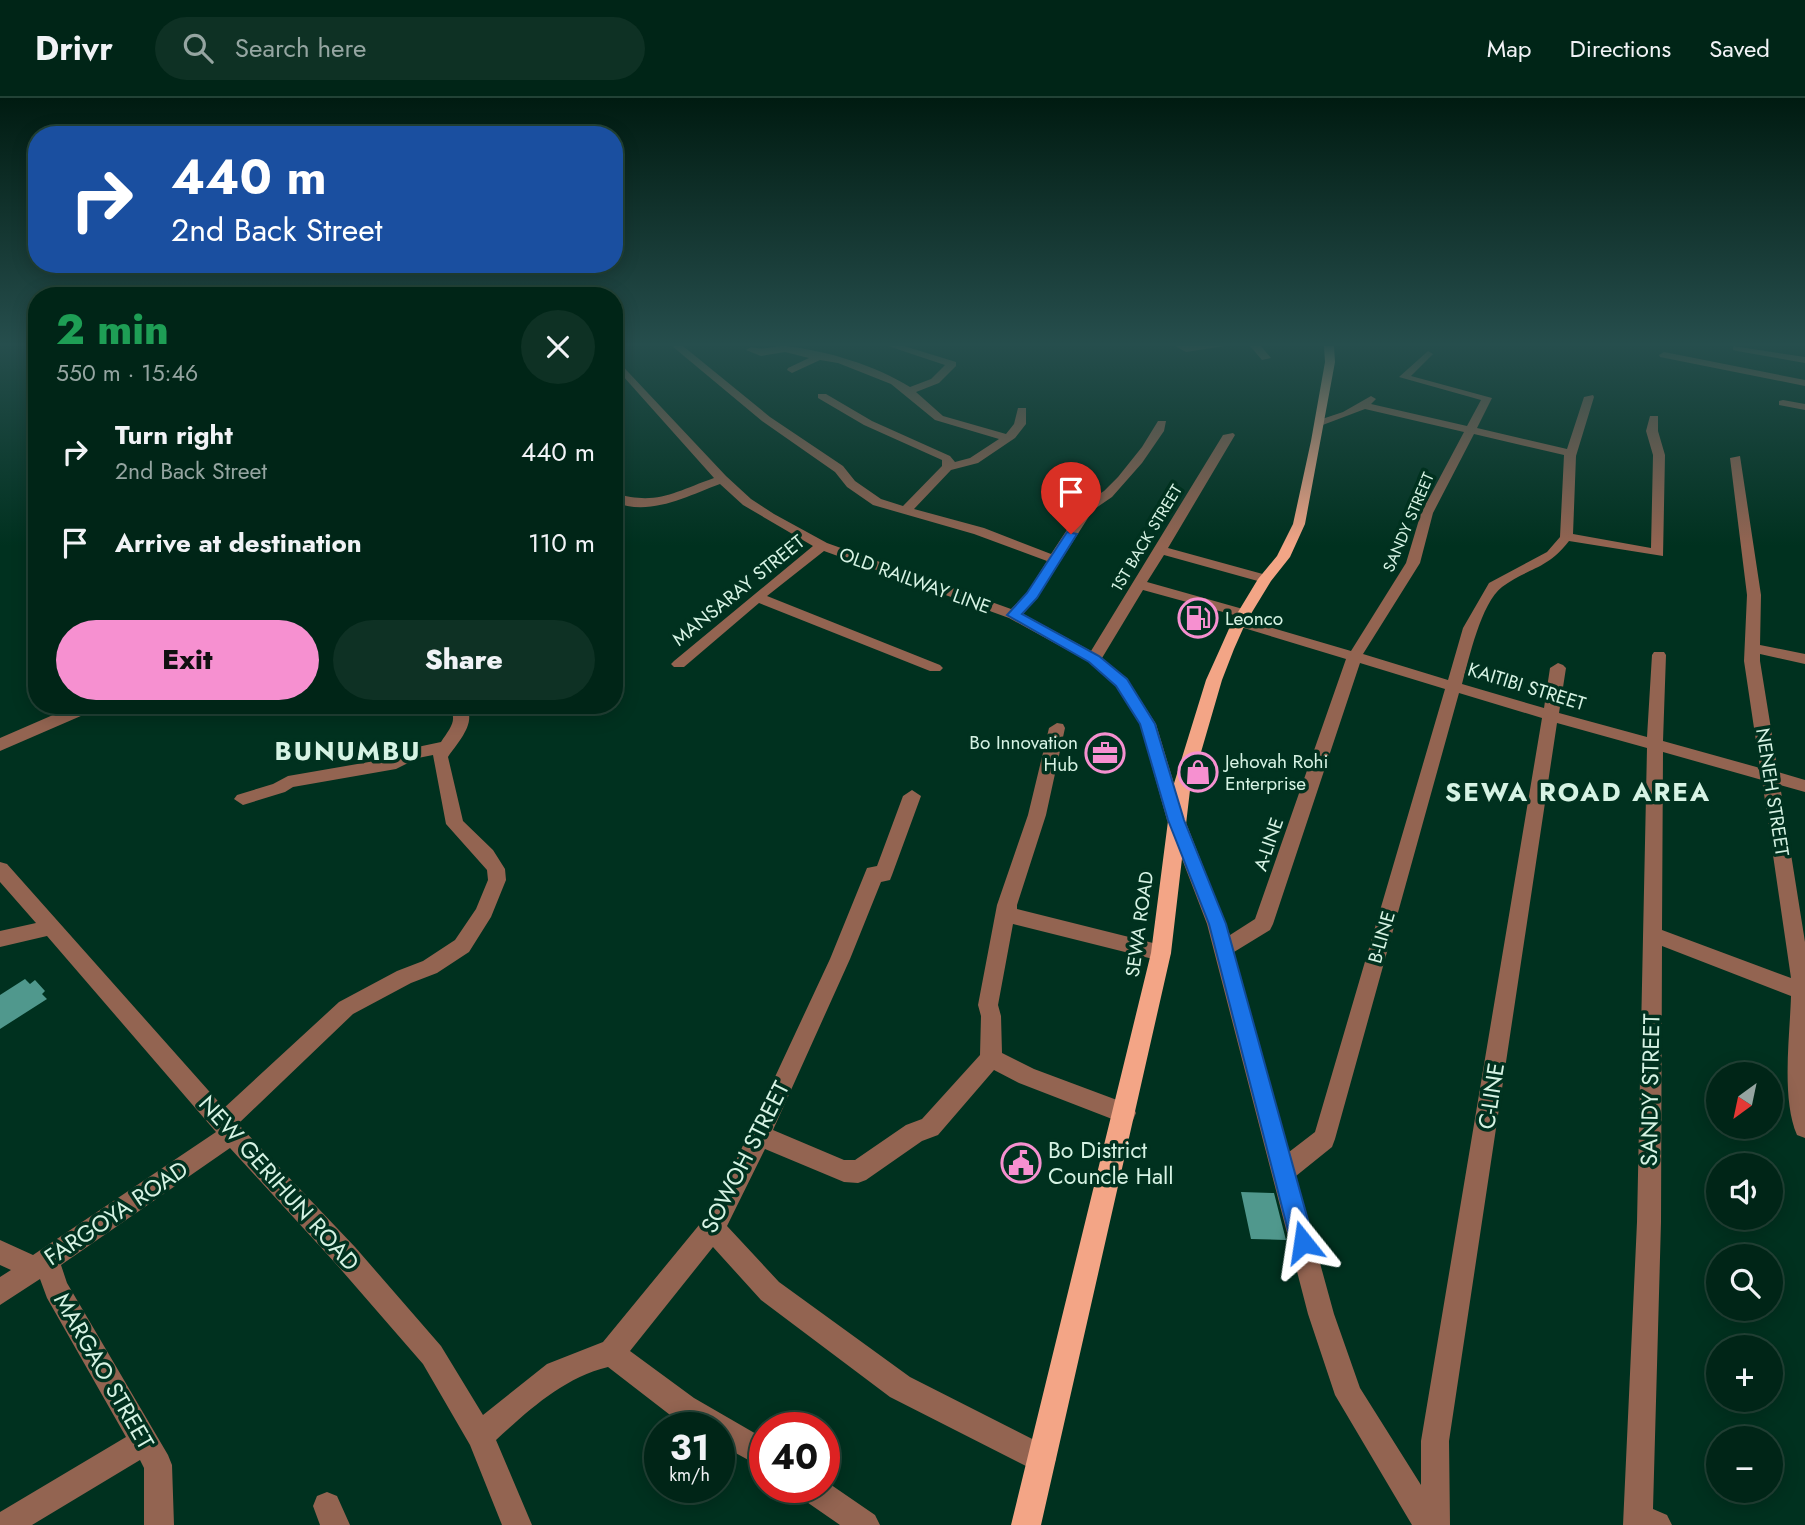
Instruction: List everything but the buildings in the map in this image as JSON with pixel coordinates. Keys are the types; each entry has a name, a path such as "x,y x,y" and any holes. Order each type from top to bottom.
{"main road":[{"name":"SEWA ROAD","path":"1026,1525 1161,953 1176,820 1192,749 1214,680 1242,618 1265,579 1283,557 1299,524 1322,413"}],"street":[{"name":"OLD RAILWAY LINE","path":"662,413 722,479 747,502 770,517 822,546 1014,615 1094,659 1122,682 1148,724 1176,820 1224,948 1321,1314 1349,1395 1429,1525"},
{"path":"759,413 839,469 851,484 881,504 907,509 1017,544 1055,560"},
{"path":"850,413 946,458 949,462 907,509"},
{"path":"933,413 939,418 1007,438"},
{"path":"947,467 974,461 1007,438 1020,424 1022,413"},
{"path":"1320,423 1349,413"},
{"path":"1405,413 1470,431 1571,453"},
{"name":"SANDY STREET","path":"1355,656 1413,563 1427,513 1479,413"},
{"path":"1583,413 1571,453 1566,537 1658,553 1659,455 1652,430 1654,418"},
{"path":"1014,615 1032,595 1091,503 1107,495 1134,465 1162,423"},
{"name":"1ST BACK STREET","path":"1094,659 1229,435"},
{"name":"NENEH STREET","path":"1736,458 1754,596 1752,661 1803,984 1800,1088 1805,1127"},
{"path":"623,501 645,505 722,479"},
{"name":"B-LINE","path":"1284,1171 1324,1139 1470,628 1494,586 1552,555 1566,537"},
{"name":"MANSARAY STREET","path":"679,664 822,546"},
{"path":"1158,549 1265,579"},
{"name":"KAITIBI STREET","path":"1138,584 1452,686 1805,786"},
{"path":"757,597 934,668"},
{"path":"1753,648 1805,658"},
{"name":"SANDY STREET","path":"1644,1522 1658,655"},
{"name":"A-LINE","path":"1224,948 1263,924 1355,656"},
{"name":"C-LINE","path":"1435,1525 1435,1441 1558,668"},
{"path":"0,745 71,714"},
{"path":"243,799 279,788 288,782 396,763 414,753 445,747 462,722 462,714"},
{"path":"760,1135 844,1171 858,1172 914,1133 930,1128 991,1058 991,1016 988,1005 1007,905 1037,815 1057,729"},
{"name":"FARGOYA ROAD","path":"0,1292 227,1128 346,1008 404,977 430,967 462,946 484,912 496,880 496,869 487,856 455,824 440,757 445,747"},
{"name":"SOWOH STREET","path":"611,1353 713,1228 760,1135 860,913 874,873 883,875 912,796"},
{"name":"NEW GERIHUN ROAD","path":"0,869 227,1128 346,1256 432,1355 480,1436 517,1525"},
{"path":"1007,905 1009,915 1161,953"},
{"path":"0,939 50,928"},
{"path":"1652,934 1803,984"},
{"path":"991,1058 1027,1076 1125,1113"},
{"path":"713,1228 770,1291 900,1387 1042,1459"},
{"path":"0,1252 40,1264"},
{"name":"MARGAO STREET","path":"40,1264 158,1465 159,1525"},
{"path":"480,1436 536,1387 593,1356 611,1353 691,1412"},
{"path":"5,1525 146,1441"},
{"path":"832,1503 864,1525"}],"place":[{"name":"Leonco","path":"1198,618"},
{"name":"Bo Innovation Hub","path":"1105,753"},
{"name":"Jehovah Rohi Enterprise","path":"1198,772"},
{"name":"Bo District Councle Hall","path":"1021,1163"}],"district":[{"name":"BUNUMBU","path":"348,751"},
{"name":"SEWA ROAD AREA","path":"1578,792"}],"route":[{"path":"1071,534 1032,595 1014,615 1094,659 1122,682 1148,724 1176,820 1217,924 1303,1242"}]}
